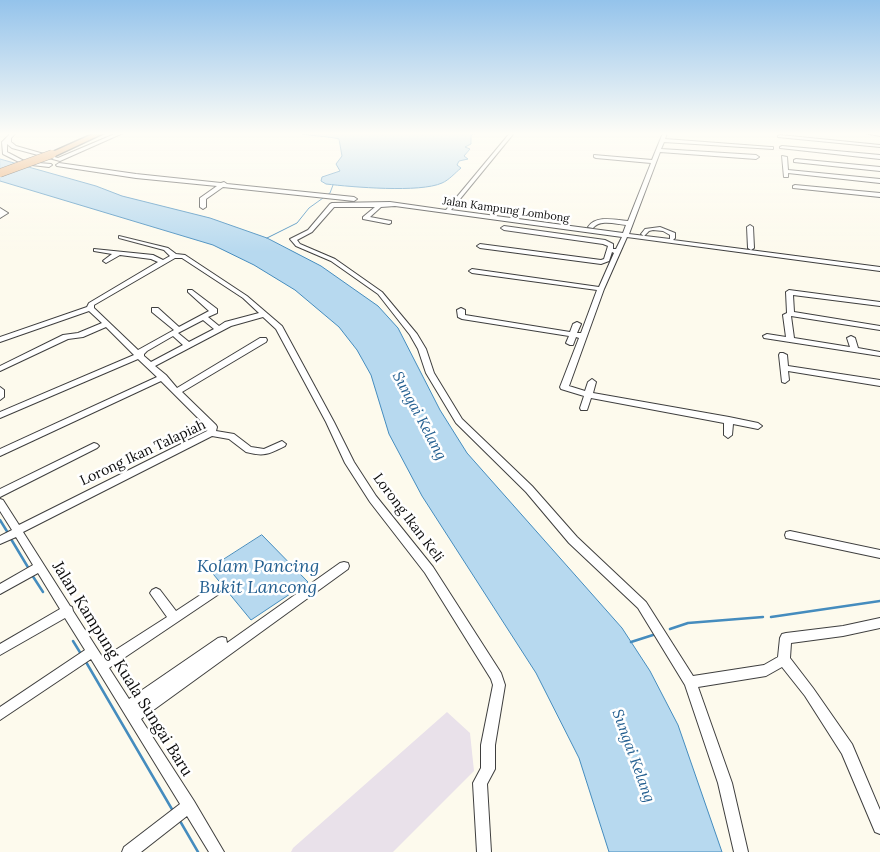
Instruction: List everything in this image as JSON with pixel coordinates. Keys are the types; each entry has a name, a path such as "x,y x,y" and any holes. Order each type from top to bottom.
{"street":[{"path":"116,173 386,203"},
{"path":"448,211 479,173"},
{"path":"650,173 626,234 601,289 564,388 589,395 758,426"},
{"path":"786,173 806,173 880,181"},
{"path":"203,207 203,198 224,184"},
{"path":"795,187 880,194"},
{"name":"Jalan Kampung Lombong","path":"386,203 880,269"},
{"name":"Jalan Kampung Lombong","path":"386,203 880,264"},
{"path":"394,204 379,206 332,205 310,232 293,238 298,245 333,260 380,294 422,349 430,373 459,421 529,489 574,540 642,604 690,682 725,783 741,852"},
{"path":"379,206 365,218 389,222"},
{"path":"0,210 5,213 0,216"},
{"path":"591,227 600,221 630,223"},
{"path":"750,227 751,248"},
{"path":"480,246 602,262 606,260 611,245 605,242 504,228"},
{"name":"Lorong Ikan Keli","path":"121,237 166,249 174,256 182,256 245,297 279,328 350,463 373,499 429,570 498,677 500,685 488,745 488,769 480,783 484,852"},
{"path":"96,250 154,257 162,262"},
{"path":"610,250 618,252"},
{"path":"106,261 118,252"},
{"path":"0,340 90,308 91,304 174,256"},
{"path":"472,270 601,289"},
{"path":"0,416 140,354 144,348 212,313 213,309 190,291"},
{"path":"791,314 789,292 880,304"},
{"path":"90,308 140,354 213,427 211,433"},
{"path":"154,310 190,346"},
{"path":"461,310 462,316 583,336"},
{"path":"151,365 190,346 228,324 265,314"},
{"path":"790,339 787,315 791,314 880,328"},
{"path":"204,317 219,329"},
{"path":"0,369 66,337 80,335 107,324"},
{"path":"570,343 577,324"},
{"path":"767,336 880,354"},
{"path":"851,338 854,349"},
{"path":"178,391 263,340"},
{"path":"783,355 785,380"},
{"path":"784,368 880,383"},
{"path":"0,453 163,377"},
{"path":"584,408 592,382"},
{"path":"0,390 0,397"},
{"path":"728,436 729,420"},
{"name":"Lorong Ikan Talapiah","path":"17,531 211,433 232,436 249,450 265,452 282,444"},
{"path":"0,492 94,446"},
{"name":"Jalan Kampung Kuala Sungai Baru","path":"0,502 131,712 181,813 217,852"},
{"path":"0,540 17,531"},
{"path":"790,535 880,554"},
{"path":"0,589 40,566"},
{"path":"131,712 344,566"},
{"path":"102,666 218,589"},
{"path":"156,594 174,618"},
{"path":"0,650 68,610"},
{"path":"880,623 843,631 820,632 786,638 784,660 810,692 847,749 880,827"},
{"path":"131,712 222,642"},
{"path":"0,714 93,651"},
{"path":"690,682 766,670 784,660"},
{"path":"129,852 181,813"}],"shaded area":[{"path":"447,712 470,733 474,771 393,852 291,852 293,848"}],"water":[{"name":"Sungai Kelang","path":"0,173 49,173 96,186 122,196 210,218 267,238 321,266 378,306 398,328 440,410 467,453 622,628 650,671 678,725 722,852 609,852 579,758 536,673 422,496 389,434 371,375 357,350 339,327 295,290 254,265 213,245 0,181"},
{"path":"335,173 455,173 442,183 402,189 326,184 321,181 322,177"},
{"name":"Kolam Pancing Bukit Lancong","path":"262,535 308,582 251,620 209,569"}],"waterway":[{"path":"267,238 297,223 309,208 330,193 333,185"},
{"path":"0,520 8,533"},
{"path":"11,539 29,569"},
{"path":"32,575 43,592"},
{"path":"771,617 880,601"},
{"path":"670,629 688,623 763,617"},
{"path":"631,642 653,635"},
{"path":"73,641 81,654"},
{"path":"86,662 173,811"},
{"path":"180,821 198,852"}]}
